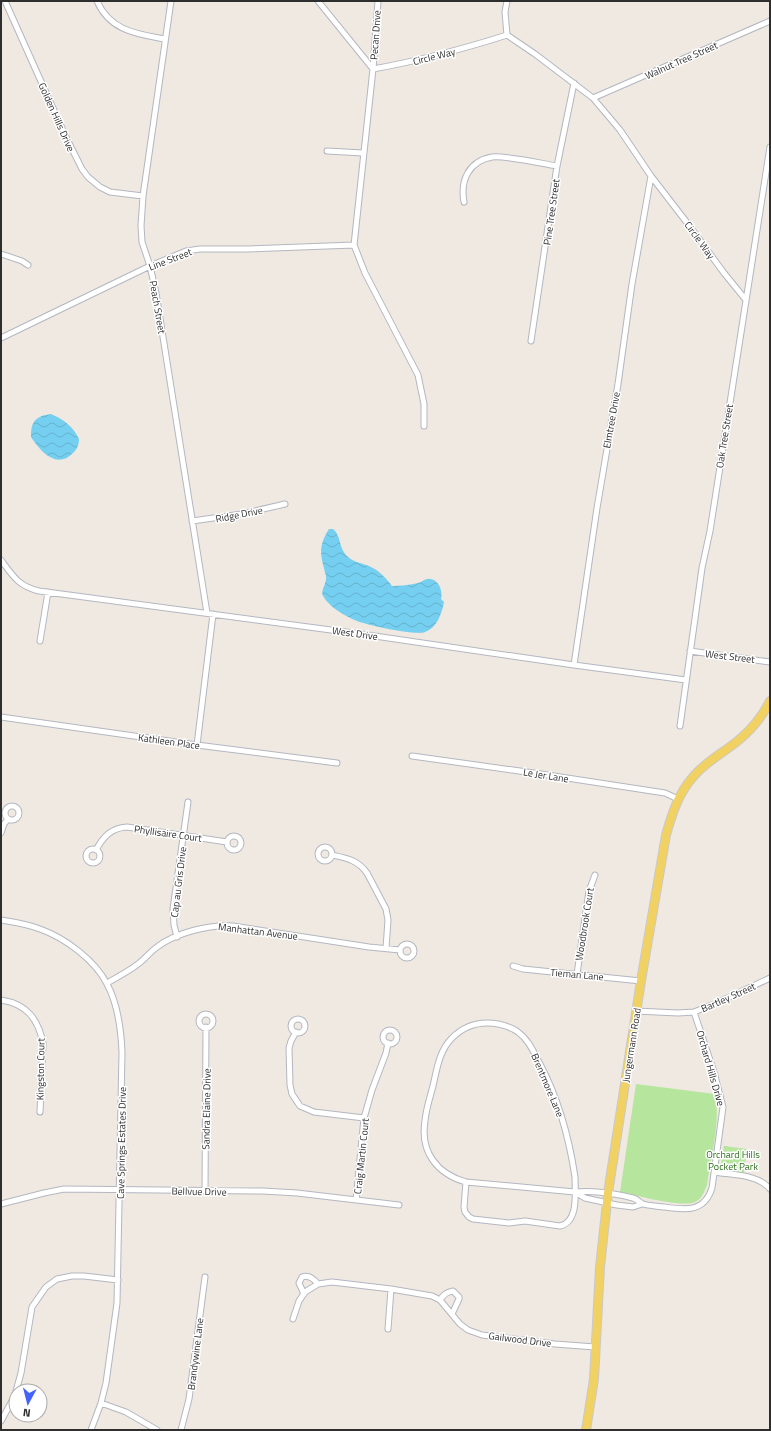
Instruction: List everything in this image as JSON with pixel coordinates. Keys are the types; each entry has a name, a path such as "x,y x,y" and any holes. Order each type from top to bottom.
{"main road":[{"name":"Jungermann Road","path":"586,1430 594,1379 600,1267 608,1193 641,980 666,835 678,799 693,777 707,763 740,739 754,726 770,701"}],"street":[{"name":"Golden Hills Drive","path":"4,1 82,169 88,177 100,187 110,192 143,196"},
{"path":"97,1 100,7 113,22 126,31 164,39"},
{"name":"Peach Street","path":"170,1 143,196 141,234 156,293 207,613"},
{"path":"318,1 373,70 354,245 356,254 365,273 418,375 424,404 424,426"},
{"name":"Pecan Drive","path":"373,70 378,1"},
{"path":"506,1 505,12 507,35"},
{"name":"Walnut Tree Street","path":"593,98 770,21"},
{"name":"Circle Way","path":"373,70 463,48 507,35 535,54 593,98 620,130 651,176 746,300"},
{"name":"Pine Tree Street","path":"531,341 557,166 574,83"},
{"name":"Oak Tree Street","path":"680,726 702,568 710,531 770,147"},
{"path":"327,150 363,153"},
{"path":"464,202 464,179 467,173 479,163 491,157 557,166"},
{"name":"Elmtree Drive","path":"574,666 632,284 651,176"},
{"name":"Line Street","path":"1,338 150,266 186,252 200,249 247,249 354,245"},
{"path":"1,254 22,261 28,265"},
{"name":"Ridge Drive","path":"192,521 242,514 285,504"},
{"name":"West Drive","path":"1,560 18,582 24,587 48,592 353,633 574,666 686,680"},
{"path":"40,641 48,592"},
{"path":"197,745 213,614"},
{"name":"West Street","path":"690,651 770,662"},
{"name":"Kathleen Place","path":"1,717 197,745 338,763"},
{"name":"Le Jer Lane","path":"412,756 665,793 678,799"},
{"name":"Cap au Gris Drive","path":"177,937 174,925 173,909 188,802"},
{"path":"1,833 4,824 8,819"},
{"name":"Phyllisaire Court","path":"96,850 102,838 120,827 227,842"},
{"path":"332,855 354,860 364,867 386,909 388,920 386,948"},
{"name":"Woodbrook Court","path":"577,974 589,891 595,875"},
{"name":"Cave Springs Estates Drive","path":"1,920 26,924 39,928 62,939 74,947 86,958 107,983 118,1012 122,1036 118,1280 113,1336 106,1383 101,1403 91,1430"},
{"name":"Manhattan Avenue","path":"107,983 137,965 157,947 177,937 207,927 222,925 369,947 400,950"},
{"name":"Tieman Lane","path":"513,966 523,969 641,980"},
{"name":"Bartley Street","path":"636,1011 678,1013 694,1012 770,978"},
{"name":"Kingston Court","path":"1,1000 13,1003 26,1011 36,1023 40,1032 42,1043 40,1112"},
{"name":"Orchard Hills Drive","path":"607,1203 633,1207 642,1204 690,1210 702,1203 710,1194 723,1107 714,1072 694,1012"},
{"name":"Brentmore Lane","path":"466,1182 464,1207 469,1217 473,1219 509,1223 525,1221 560,1226 569,1222 573,1214 575,1192 575,1177 565,1126 558,1104 532,1048 525,1039 512,1028 492,1023 472,1025 460,1031 446,1046 439,1060 425,1120 424,1140 428,1154 442,1171 456,1179 466,1182 575,1192 586,1191 608,1193"},
{"name":"Sandra Elaine Drive","path":"205,1191 206,1027"},
{"path":"296,1032 291,1041 290,1048 290,1085 292,1094 300,1106 314,1112 364,1118"},
{"name":"Craig Martin Court","path":"356,1200 364,1118 388,1043"},
{"path":"714,1172 755,1179 770,1189"},
{"name":"Bellvue Drive","path":"1,1204 64,1189 290,1193 399,1205"},
{"name":"Brentmore Lane","path":"575,1192 585,1198 607,1203"},
{"name":"Orchard Hills Drive","path":"608,1193 635,1198 642,1204"},
{"path":"18,1383 32,1307 46,1287 57,1279 72,1276 118,1280"},
{"name":"Brandywine Lane","path":"181,1430 190,1399 205,1277"},
{"path":"304,1294 299,1283 302,1277 311,1277 318,1284"},
{"path":"293,1319 299,1301 304,1294 318,1284 332,1282 391,1289 432,1296 440,1300 443,1295 453,1291 459,1299 452,1314"},
{"path":"388,1329 391,1289"},
{"name":"Gailwood Drive","path":"440,1300 460,1324 468,1330 482,1335 555,1344 596,1347"},
{"path":"101,1403 126,1412 157,1430"},
{"path":"1,1421 8,1407"}],"green space":[{"path":"636,1084 715,1094 717,1115 713,1151 707,1185 704,1193 697,1201 688,1203 669,1202 620,1192"},
{"name":"Orchard Hills Pocket Park","path":"724,1146 747,1149 744,1173 723,1167 722,1160"}],"water":[{"path":"51,414 68,424 74,430 79,439 77,448 67,458 61,460 49,457 39,448 31,437 32,427 35,421 41,416"},
{"path":"329,529 333,529 336,532 344,553 349,558 376,570 385,577 392,586 415,584 428,579 436,581 440,586 441,599 444,602 436,624 425,632 412,633 362,623 343,614 329,604 322,594 326,582 326,576 321,547"}]}
